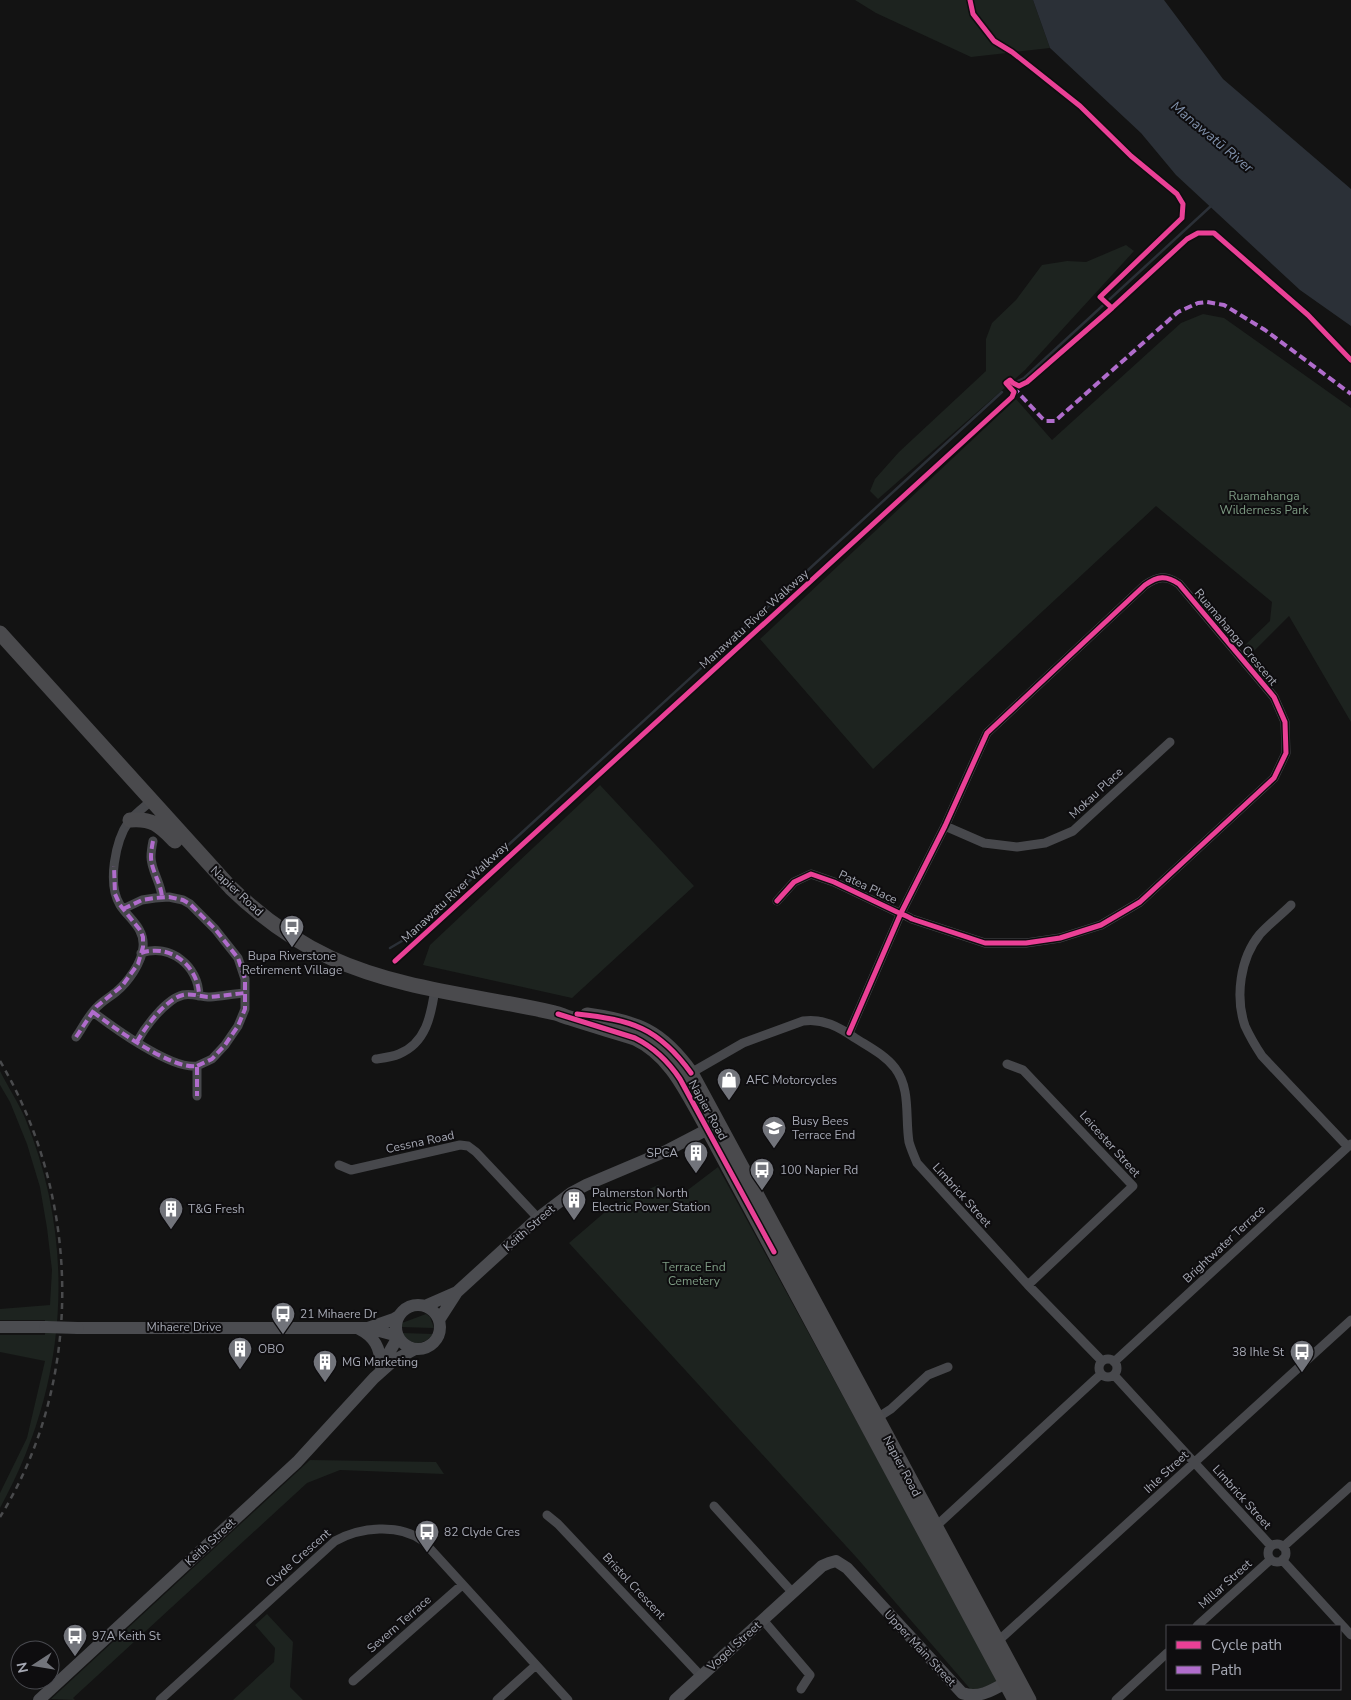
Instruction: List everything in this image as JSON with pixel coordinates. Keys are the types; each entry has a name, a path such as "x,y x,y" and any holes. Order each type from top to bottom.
{"highway":[{"name":"Napier Road","path":"0,633 231,888 280,928 331,958 386,978 435,990 558,1014 616,1032 645,1043 685,1076 1011,1680"},
{"path":"130,820 144,819 153,821 206,873 231,888"},
{"name":"Napier Road","path":"832,1348 877,1418 930,1530 998,1642 1011,1680"},
{"path":"1011,1680 1015,1700"},
{"path":"1011,1680 1028,1700"}],"main road":[{"name":"Keith Street","path":"439,1320 456,1292 538,1218 571,1193 664,1152 713,1127"},
{"name":"Keith Street","path":"425,1306 456,1292"},
{"path":"419,1305 425,1306 434,1312 439,1320 439,1332 434,1342 426,1348 415,1349 405,1345 398,1336 396,1329 399,1316 407,1307 419,1305"},
{"name":"Mihaere Drive","path":"368,1328 399,1316"},
{"name":"Mihaere Drive","path":"0,1327 355,1327 368,1328 398,1336"},
{"path":"355,1327 369,1335 375,1342 381,1355 381,1365"},
{"name":"Keith Street","path":"374,1378 398,1336"},
{"name":"Keith Street","path":"39,1700 297,1462 374,1378 394,1361 415,1349"},
{"name":"Vogel Street","path":"675,1700 822,1566 836,1562"},
{"name":"Upper Main Street","path":"836,1562 847,1568 962,1693 970,1698 982,1695 1011,1680"}],"street":[{"name":"Ruamahanga Crescent","path":"849,1034 901,913 945,826 987,733 1145,585 1156,578 1168,578 1179,584 1274,697 1285,722 1286,753 1274,778 1140,902 1101,925 1060,938 1026,943 985,943 912,919 901,913"},
{"name":"Mokau Place","path":"945,826 984,843 1016,847 1045,844 1073,831 1170,742"},
{"path":"76,1037 96,1007 122,986 138,964 142,953 143,947 140,930 115,894 114,866 117,846 124,829 130,820 151,800"},
{"path":"153,841 152,863 161,888 162,897"},
{"name":"Patea Place","path":"777,901 794,882 811,874 834,882 901,913"},
{"path":"93,1012 137,1042 182,1065 190,1067 212,1059 226,1045 238,1026 245,1009 245,979 238,958 215,929 190,904 169,896 142,900 123,908"},
{"path":"1291,905 1260,934 1246,962 1240,991 1245,1025 1262,1056 1350,1145"},
{"path":"142,953 148,951 165,952 183,961 194,974 199,996"},
{"path":"376,1059 398,1055 413,1047 422,1037 427,1027 435,990"},
{"path":"137,1042 147,1026 173,1000 184,995 210,996 245,993"},
{"name":"Limbrick Street","path":"685,1076 743,1043 803,1021 821,1020 849,1034 885,1059 900,1075 906,1096 909,1142 917,1163 1028,1285 1102,1361"},
{"name":"Leicester Street","path":"1007,1064 1023,1070 1133,1186 1028,1285"},
{"path":"197,1066 197,1096"},
{"name":"Cessna Road","path":"340,1165 351,1170 460,1145 468,1146 476,1152 538,1218"},
{"name":"Brightwater Terrace","path":"1114,1362 1350,1145"},
{"name":"Ihle Street","path":"998,1642 1351,1320"},
{"path":"1107,1359 1114,1362 1117,1369 1114,1375 1107,1377 1101,1374 1099,1368 1102,1361 1107,1359"},
{"path":"877,1418 891,1410 928,1375 948,1367"},
{"path":"930,1530 1101,1374"},
{"name":"Limbrick Street","path":"1114,1375 1271,1546"},
{"path":"1283,1547 1351,1486"},
{"path":"714,1506 793,1593"},
{"name":"Bristol Crescent","path":"547,1516 558,1524 701,1676"},
{"name":"Clyde Crescent","path":"160,1700 325,1549 343,1536 359,1531 372,1530 401,1531 414,1534 431,1549 568,1700"},
{"path":"1277,1544 1283,1547 1286,1554 1283,1559 1276,1562 1270,1560 1268,1551 1271,1546 1277,1544"},
{"path":"1283,1559 1351,1635"},
{"name":"Millar Street","path":"1198,1625 1270,1560"},
{"name":"Severn Terrace","path":"353,1681 462,1585"},
{"path":"763,1620 810,1675 801,1689"},
{"path":"1116,1700 1166,1654"},
{"path":"497,1700 536,1665"}],"green space":[{"path":"855,0 1033,0 1050,48 971,57 876,13"},
{"path":"1126,245 1134,251 1025,370 878,499 870,491 875,479 899,452 986,371 986,339 992,323 1016,300 1042,265 1067,261 1086,262"},
{"name":"Ruamahanga Wilderness Park","path":"1203,314 1224,318 1351,408 1351,722 1289,616 1249,656 1242,648 1270,621 1272,602 1156,506 873,769 760,639 1016,399 1052,440 1181,323"},
{"path":"600,785 694,886 572,998 423,965 430,945"},
{"path":"0,1071 25,1118 42,1167 53,1216 58,1266 58,1316 51,1365 40,1414 22,1462 0,1508 0,1493 27,1438 45,1361 0,1352 0,1335 45,1335 45,1320 0,1320 0,1309 50,1305 52,1270 40,1187 27,1144 10,1102 0,1085"},
{"name":"Terrace End Cemetery","path":"718,1167 999,1682 972,1691 857,1558 569,1243 612,1206 658,1185 672,1202"},
{"path":"426,1314 430,1317 434,1328 401,1327 402,1323"},
{"path":"402,1333 433,1334 425,1341 417,1343 409,1340"},
{"path":"310,1460 436,1462 444,1474 340,1470 307,1483 73,1698 75,1700 51,1699"},
{"path":"267,1614 293,1642 290,1687 303,1700 233,1700 274,1662 275,1648 255,1625"}],"water":[{"name":"Manawatū River","path":"1033,0 1164,0 1223,79 1351,189 1351,326 1300,290 1176,175 1141,133 1050,48"}],"waterway":[{"path":"1016,382 1024,378 1211,206"},
{"path":"390,948 407,938 1002,392"}],"railway":[{"path":"0,1061 27,1114 46,1171 58,1229 62,1289 59,1349 47,1407 28,1464 0,1517"}],"marked path":[{"path":"1013,387 1042,418 1046,421 1055,421 1178,312 1198,303 1207,302 1224,305 1265,330 1351,394"},
{"path":"153,841 151,862 162,897"},
{"path":"76,1037 96,1007 122,986 138,964 143,947 143,937 140,930 120,905 115,894 114,866"},
{"path":"123,909 142,900 155,898 169,897 183,900 190,904 215,929 238,958 245,979 245,1009 238,1026 225,1045 212,1059 197,1066"},
{"path":"141,953 162,951 172,954 181,960 194,975 198,985 199,996"},
{"path":"137,1042 157,1014 176,998 183,995 210,997 245,993"},
{"path":"93,1012 159,1055 173,1062 197,1066 197,1096"}],"cycle path":[{"path":"970,0 973,14 994,41 1012,52 1080,106 1131,156 1177,194 1183,204 1182,218 1100,297 1112,308"},
{"name":"Manawatu River Walkway","path":"395,961 1012,397 1014,392 1006,383 1010,380 1019,386 1027,382 1187,239 1198,233 1214,233 1308,315 1351,360"},
{"path":"777,901 794,882 811,874 834,882 897,912 901,914 903,914 912,919 985,943 1026,943 1060,938 1101,925 1140,902 1274,778 1286,753 1285,722 1274,697 1179,584 1170,579 1158,578 1145,585 987,733 945,826 901,913 849,1033"},
{"path":"558,1014 635,1038 649,1046 671,1066 680,1079 774,1252"},
{"path":"577,1014 613,1019 642,1028 667,1045 691,1073"}],"place":[{"name":"Bupa Riverstone Retirement Village","path":"292,948"},
{"name":"AFC Motorcycles","path":"729,1101"},
{"name":"Busy Bees Terrace End","path":"774,1149"},
{"name":"SPCA","path":"696,1174"},
{"name":"100 Napier Rd","path":"762,1191"},
{"name":"Palmerston North Electric Power Station","path":"574,1221"},
{"name":"T&G Fresh","path":"171,1230"},
{"name":"21 Mihaere Dr","path":"283,1335"},
{"name":"OBO","path":"240,1370"},
{"name":"38 Ihle St","path":"1302,1373"},
{"name":"MG Marketing","path":"325,1383"},
{"name":"82 Clyde Cres","path":"427,1553"},
{"name":"97A Keith St","path":"75,1657"}]}
